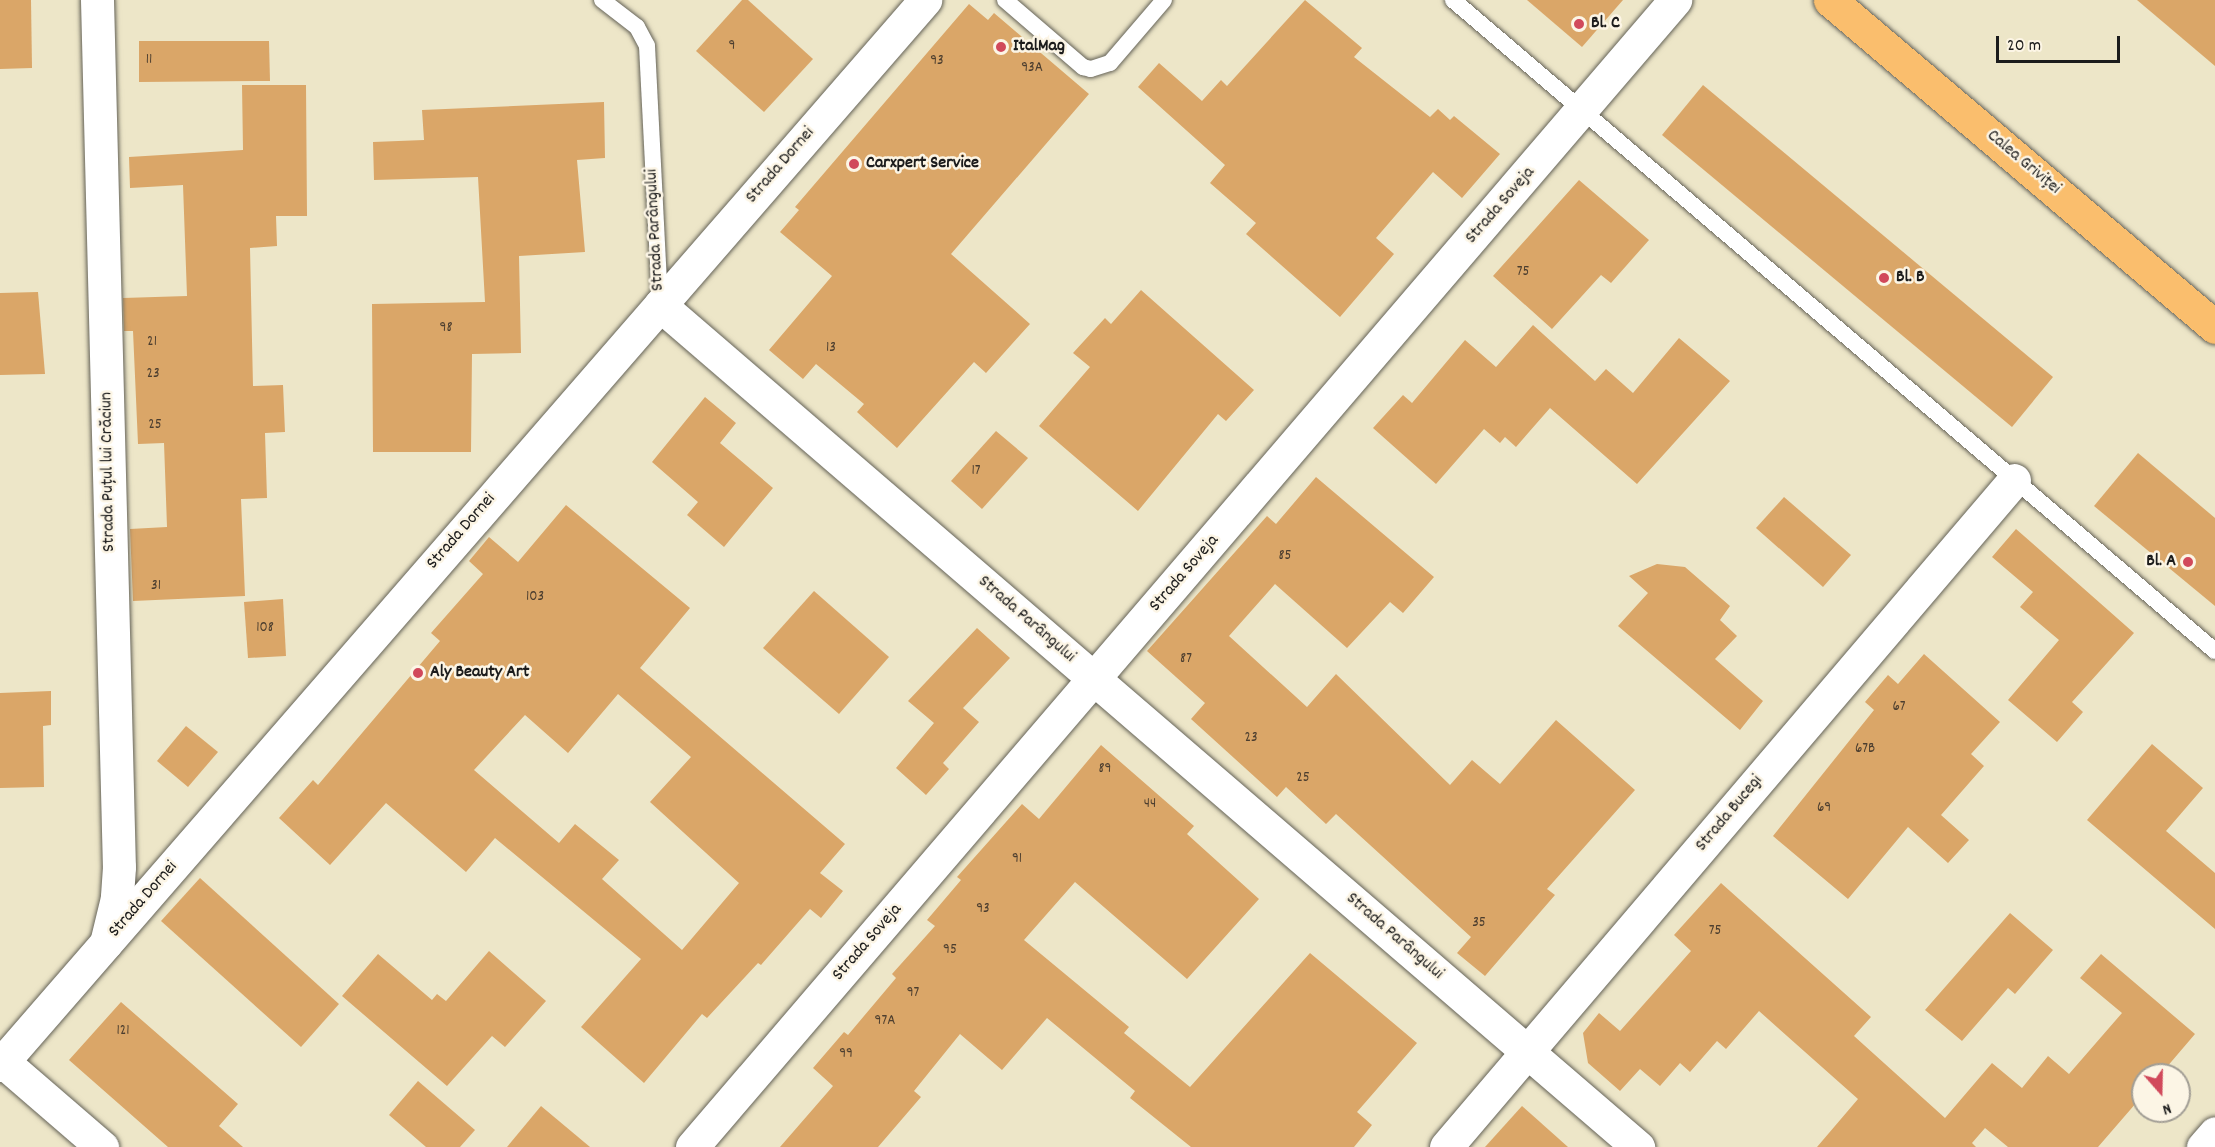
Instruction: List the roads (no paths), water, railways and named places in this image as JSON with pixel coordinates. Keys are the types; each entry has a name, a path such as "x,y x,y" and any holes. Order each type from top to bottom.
{"main road":[{"name":"Calea Griviței","path":"1830,0 2215,327"}],"street":[{"name":"Strada Puțul lui Crăciun","path":"97,0 119,867 117,898 106,943"},
{"name":"Strada Dornei","path":"1,1062 925,0"},
{"name":"Strada Soveja","path":"692,1147 1583,112 1675,0"},
{"name":"Strada Parângului","path":"660,305 1638,1147"},
{"name":"Strada Bucegi","path":"1446,1147 2014,480"},
{"path":"1,1062 102,1147"},
{"path":"2203,1147 2215,1133"}],"lane":[{"name":"Strada Parângului","path":"602,0 637,27 647,46 660,305"},
{"path":"1005,0 1083,67 1091,69 1110,63 1164,0"},
{"path":"1453,0 2215,651"}],"place":[{"name":"Bl. C","path":"1579,24"},
{"name":"ItalMag","path":"1001,47"},
{"name":"Carxpert Service","path":"854,164"},
{"name":"Bl. B","path":"1884,278"},
{"name":"Bl. A","path":"2188,562"},
{"name":"Aly Beauty Art","path":"418,673"}]}
